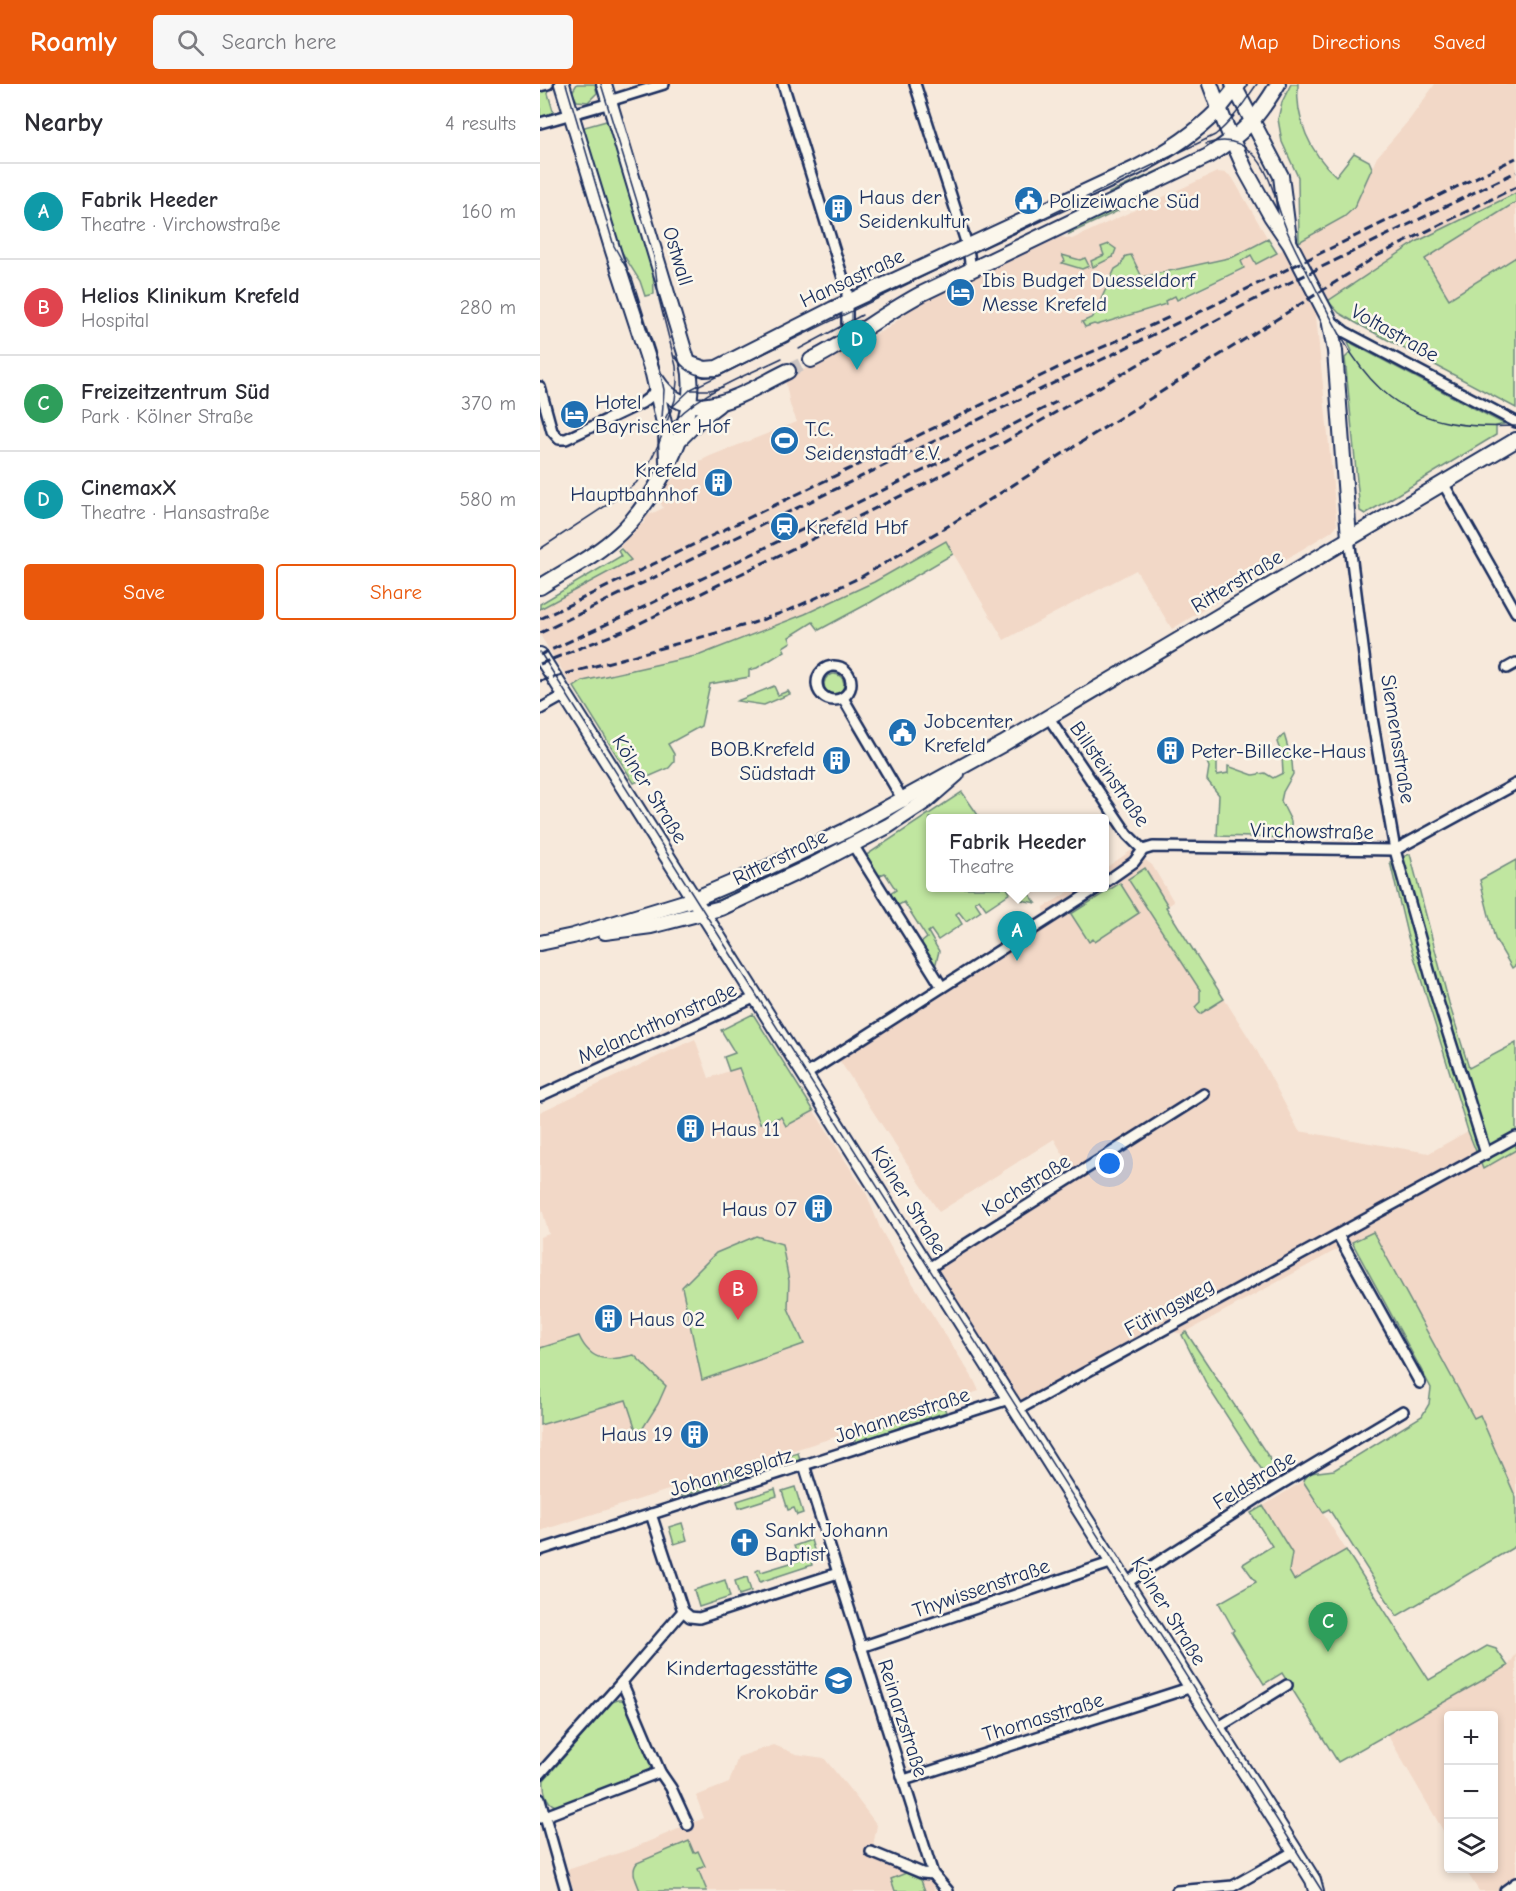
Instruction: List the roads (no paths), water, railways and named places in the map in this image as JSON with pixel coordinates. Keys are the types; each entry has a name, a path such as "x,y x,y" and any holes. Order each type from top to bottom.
{"main road":[{"path":"540,587 605,546 621,532 646,501 667,463 672,440 562,84"},
{"name":"Ostwall","path":"604,84 688,363 691,379 689,405 672,440"},
{"name":"Voltastraße","path":"1210,84 1232,141 1258,195 1290,244 1329,319"},
{"name":"Hansastraße","path":"811,360 849,340 902,304 1209,156 1232,141 1253,121 1278,84"},
{"name":"Hansastraße","path":"688,363 705,369 717,368 846,303 1136,168 1172,149 1196,130 1219,109 1236,86"},
{"name":"Voltastraße","path":"1236,86 1281,176 1290,244"},
{"name":"Siemensstraße","path":"1329,319 1335,351 1349,538"},
{"path":"672,440 726,401 788,371"},
{"path":"653,374 669,395 679,402 701,406 726,401"},
{"name":"Ritterstraße","path":"540,943 573,936 694,900 846,831 980,758 1516,440"},
{"name":"Kölner Straße","path":"540,655 1192,1687 1314,1885 1325,1891"},
{"name":"Ritterstraße","path":"573,936 651,926 703,914 731,904 853,845 910,812 980,758"}],"street":[{"path":"540,86 548,84"},
{"path":"540,123 607,104 609,100 664,84"},
{"path":"783,84 847,291 848,326 856,329 868,325"},
{"path":"915,84 968,248 971,270"},
{"name":"Voltastraße","path":"1329,319 1345,332 1516,422"},
{"path":"540,387 552,431 559,439 566,439 642,403 656,389"},
{"path":"1443,483 1516,612"},
{"name":"Siemensstraße","path":"1349,538 1372,718 1395,850 1438,1004 1486,1154"},
{"path":"1507,668 1516,663"},
{"path":"540,709 565,695"},
{"path":"843,698 910,812"},
{"name":"Billsteinstraße","path":"1049,717 1128,835 1143,850"},
{"name":"Virchowstraße","path":"1143,850 1164,846 1395,850 1516,784"},
{"path":"853,845 942,987"},
{"path":"1109,880 1134,862 1143,850"},
{"path":"805,1075 1091,892"},
{"name":"Melanchthonstraße","path":"540,1096 756,997"},
{"name":"Kochstraße","path":"927,1269 1204,1094"},
{"name":"Fütingsweg","path":"1013,1404 1338,1235 1516,1137"},
{"path":"1338,1235 1420,1383"},
{"name":"Johannesstraße","path":"804,1465 1013,1404"},
{"name":"Feldstraße","path":"1126,1583 1263,1495 1403,1411"},
{"name":"Johannesplatz","path":"683,1611 651,1514 804,1465 838,1573"},
{"path":"540,1550 651,1514"},
{"name":"Thywissenstraße","path":"861,1647 1113,1562"},
{"path":"540,1774 683,1611 690,1617 699,1618 838,1573"},
{"name":"Reinarzstraße","path":"838,1573 933,1874 948,1891"},
{"path":"622,1682 660,1772 671,1788 688,1825"},
{"path":"1217,1728 1287,1685"},
{"name":"Thomasstraße","path":"904,1780 1192,1687"},
{"path":"542,1817 660,1772"},
{"path":"540,1799 542,1817 566,1891"},
{"path":"1177,1891 1233,1886 1295,1851"},
{"path":"872,1852 922,1873 933,1874"},
{"path":"1506,1891 1516,1883"}],"tunnel":[{"path":"788,371 811,360"}],"tram line":[{"path":"566,84 614,246 632,278 658,361 664,390 662,418"},
{"path":"540,549 619,497 636,483 646,470 659,443 675,400 676,366 659,299 654,257 601,84"},
{"path":"660,429 670,409 691,389 1215,135 1233,117 1257,84"},
{"path":"1206,144 1231,141 1242,145 1264,168 1291,240 1331,318 1356,361 1390,397 1419,414 1450,423 1516,426"},
{"path":"799,349 862,315"},
{"path":"675,356 682,366 696,375 714,376"},
{"path":"667,430 690,406 705,396 782,358"},
{"path":"691,390 723,387"},
{"path":"540,652 1322,1891"}],"railway":[{"path":"540,633 1516,158"},
{"path":"540,664 630,628 923,485 996,447 1250,302 1516,172"},
{"path":"540,681 753,623 792,609 861,577 948,526 1377,256 1516,187"},
{"path":"540,619 1076,359 1170,317"},
{"path":"540,655 648,605 957,454 1060,400"}],"place":[{"name":"Polizeiwache Süd","path":"1028,201"},
{"name":"Haus der Seidenkultur","path":"838,209"},
{"name":"Ibis Budget Duesseldorf Messe Krefeld","path":"961,292"},
{"name":"CinemaxX","path":"857,370"},
{"name":"Hotel Bayrischer Hof","path":"574,414"},
{"name":"T.C. Seidenstadt e.V.","path":"784,441"},
{"name":"Krefeld Hauptbahnhof","path":"718,482"},
{"name":"Krefeld Hbf","path":"785,527"},
{"name":"Jobcenter Krefeld","path":"903,733"},
{"name":"Peter-Billecke-Haus","path":"1170,751"},
{"name":"BOB.Krefeld Südstadt","path":"836,761"},
{"name":"Fabrik Heeder","path":"1017,961"},
{"name":"Haus 11","path":"690,1129"},
{"name":"Haus 07","path":"818,1209"},
{"name":"Haus 02","path":"608,1319"},
{"name":"Helios Klinikum Krefeld","path":"738,1320"},
{"name":"Haus 19","path":"694,1434"},
{"name":"Sankt Johann Baptist","path":"744,1542"},
{"name":"Freizeitzentrum Süd","path":"1328,1652"},
{"name":"Kindertagesstätte Krokobär","path":"839,1680"}]}
